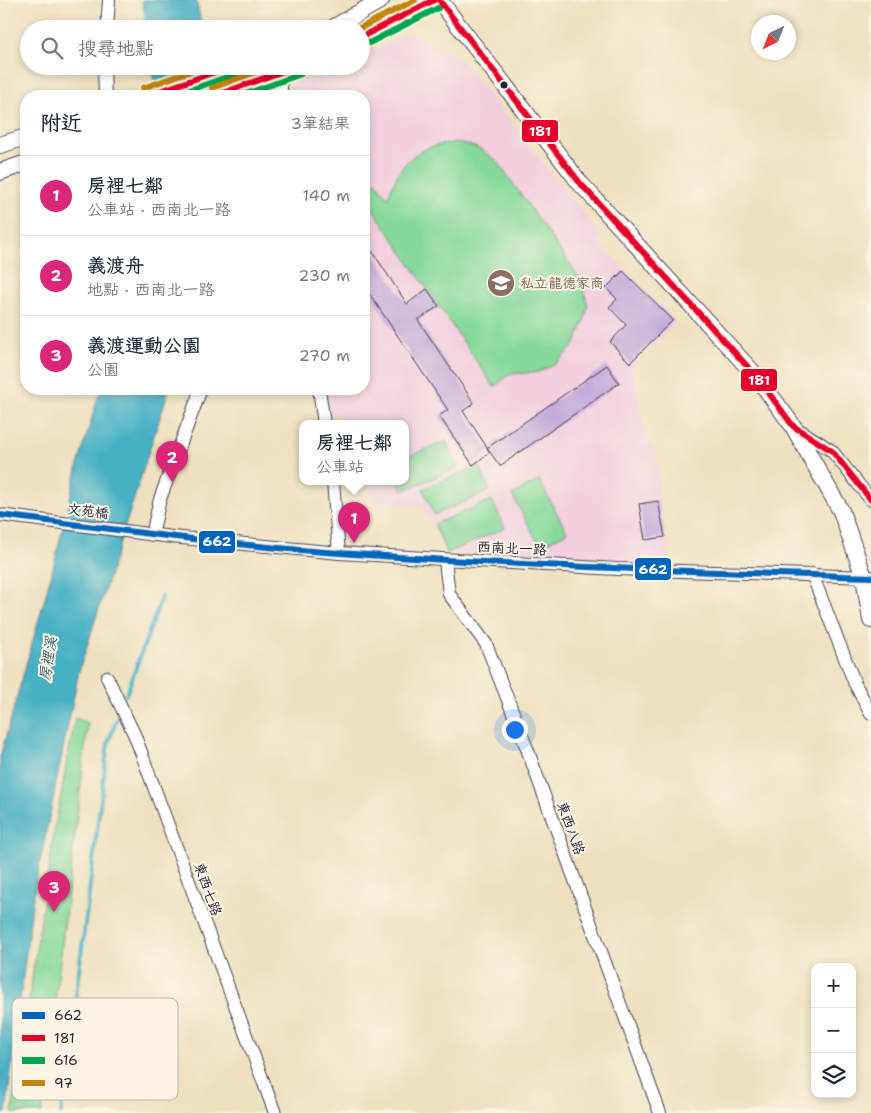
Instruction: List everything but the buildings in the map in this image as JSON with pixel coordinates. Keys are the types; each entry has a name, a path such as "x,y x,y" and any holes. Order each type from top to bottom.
{"main road":[{"path":"347,20 381,0"},
{"path":"370,32 434,0"},
{"path":"439,0 580,183 758,377 793,426 841,511 868,576 871,620"},
{"path":"163,90 207,75"},
{"path":"254,89 277,75"},
{"path":"0,146 20,139"},
{"path":"0,172 20,165"}],"street":[{"path":"108,20 109,0"},
{"path":"104,75 105,90"},
{"path":"279,75 281,90"},
{"path":"152,535 160,499 198,395"},
{"path":"320,395 323,420"},
{"path":"793,426 832,451 871,500"},
{"path":"332,485 338,553"},
{"name":"文苑橋","path":"0,515 152,535"},
{"name":"西南北一路","path":"152,535 338,553 445,560 617,569 868,576"},
{"name":"東西八路","path":"445,560 448,594 486,644 660,1113"},
{"path":"812,574 855,684 871,714"},
{"name":"東西七路","path":"107,677 135,736 275,1113"}],"shaded area":[{"name":"私立龍德家商","path":"411,32 461,59 602,237 599,243 677,323 631,366 647,437 657,456 660,498 669,565 446,553 423,507 373,501 370,485 409,485 409,420 342,420 338,414 328,415 326,395 370,395 370,90 287,90 287,88 318,75 370,75 370,52"}],"green space":[{"path":"453,143 477,148 498,162 578,276 588,306 574,346 554,365 538,372 510,374 494,387 370,205 370,185 375,181 388,198 397,175 410,158 428,148"},
{"path":"446,441 458,467 403,491 400,485 409,485 409,456"},
{"path":"479,465 490,491 434,515 423,489"},
{"path":"539,480 567,532 540,546 512,495"},
{"path":"492,500 505,528 447,553 434,524"},
{"path":"75,718 88,723 56,998 29,998 53,838"},
{"path":"14,1100 44,1100 42,1113 12,1113"}],"water":[{"path":"142,0 196,0 201,20 145,20"},
{"path":"153,75 213,75 217,90 154,90"},
{"name":"房裡溪","path":"99,395 167,395 79,671 33,897 20,998 12,998 12,1065 6,1113 0,1113 0,757 51,576 78,465"}],"waterway":[{"path":"126,695 162,596"},
{"path":"76,998 108,743 117,719"},
{"path":"61,1113 63,1100"}],"transit line":[{"name":"97","path":"370,23 415,0"},
{"name":"181","path":"370,32 434,0"},
{"name":"181","path":"439,0 580,183 757,377 793,426 832,451 871,500"},
{"name":"616","path":"370,42 438,8"},
{"name":"97","path":"143,88 180,75"},
{"name":"181","path":"163,90 206,75"},
{"name":"616","path":"189,90 233,75"},
{"name":"97","path":"212,88 247,75"},
{"name":"181","path":"231,90 272,75"},
{"name":"616","path":"257,90 298,75"},
{"name":"662","path":"0,515 212,541 297,550 406,558 539,565 871,577"}],"place":[{"name":"私立龍德家商","path":"501,283"},
{"name":"義渡舟","path":"172,482"},
{"name":"房裡七鄰","path":"354,543"},
{"name":"義渡運動公園","path":"54,912"}]}
